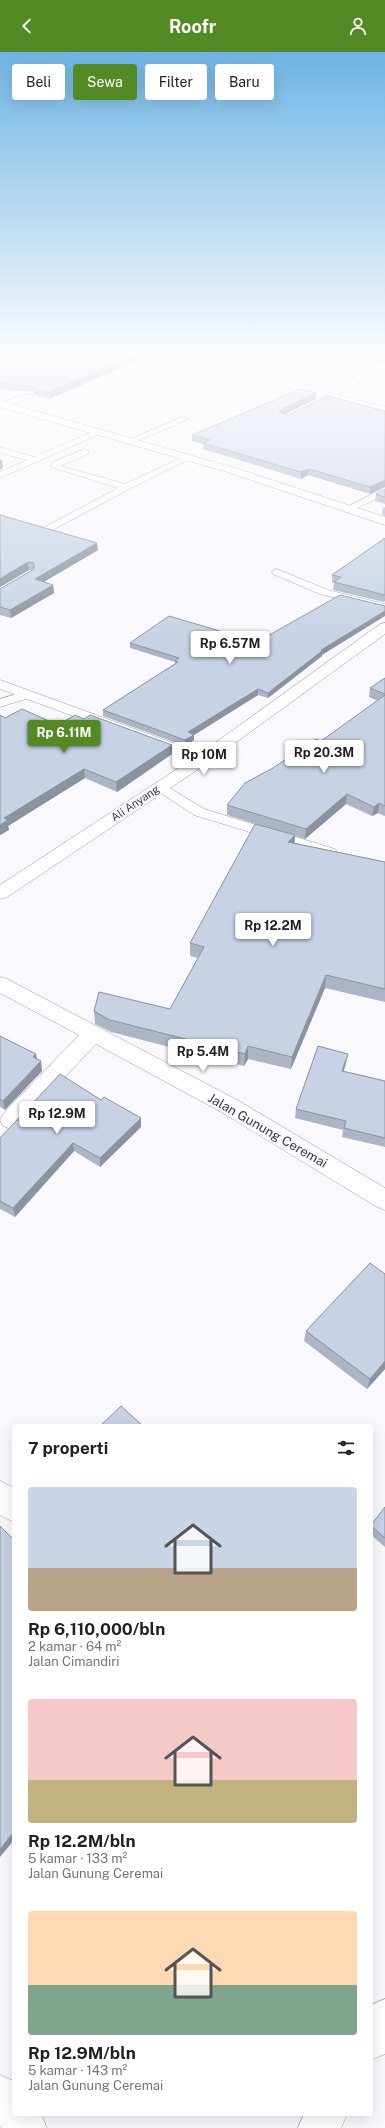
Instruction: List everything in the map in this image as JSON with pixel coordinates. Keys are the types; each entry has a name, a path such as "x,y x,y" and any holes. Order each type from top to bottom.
{"street":[{"path":"160,450 385,521"},
{"name":"Ali Anyang","path":"0,893 203,759 385,627"},
{"path":"0,684 203,759"},
{"name":"Jalan Gunung Ceremai","path":"0,984 231,1107 385,1200"},
{"path":"11,1120 93,1034"},
{"path":"0,1494 12,1506"},
{"path":"373,2038 385,2018"},
{"path":"0,2095 12,2109"},
{"path":"17,2116 27,2128"},
{"path":"318,2128 326,2116"}],"lane":[{"path":"0,450 34,460"},
{"path":"0,475 58,450"},
{"path":"85,452 56,464 55,466 57,469 126,488"},
{"path":"61,533 45,528 188,458"},
{"path":"349,509 385,490"},
{"path":"277,572 324,592 385,607"},
{"path":"0,703 28,695"},
{"path":"160,786 200,812 278,838 347,857"}],"building":[{"path":"226,450 385,450 385,480 370,487 309,469 301,472"},
{"path":"385,489 385,497 376,494"},
{"path":"0,515 97,543 35,579 53,585 10,610 0,607 0,589 34,569 34,563 28,562 0,579"},
{"path":"385,538 385,595 334,582 341,577 332,575"},
{"path":"340,595 385,606 385,611 321,650 322,651 268,693 258,689 188,732 194,735 185,740 103,710 178,662 175,661 179,658 130,643 169,616 257,642"},
{"path":"385,678 385,694 370,688"},
{"path":"385,695 385,806 379,803 374,807 347,794 306,829 227,805 245,783 273,768 316,739 321,741"},
{"path":"22,709 58,725 75,715 84,719 90,715 172,745 116,782 84,769 4,818 8,820 0,825 0,715 5,718"},
{"path":"255,824 295,835 288,842 385,862 385,989 326,975 292,1057 248,1046 245,1054 110,1020 94,1011 99,992 170,1009 204,947 190,943"},
{"path":"0,1036 36,1054 33,1057 41,1061 3,1101 0,1099"},
{"path":"318,1046 348,1054 342,1071 385,1081 385,1138 344,1128 346,1121 296,1109"},
{"path":"60,1074 101,1100 104,1097 141,1118 100,1158 73,1143 13,1208 0,1201 0,1138"},
{"path":"370,1263 385,1274 385,1361 370,1379 306,1331"},
{"path":"121,1406 141,1424 102,1424"},
{"path":"385,1507 385,1538 373,1528 373,1522"},
{"path":"0,1526 12,1538 12,1834 0,1849"}]}
